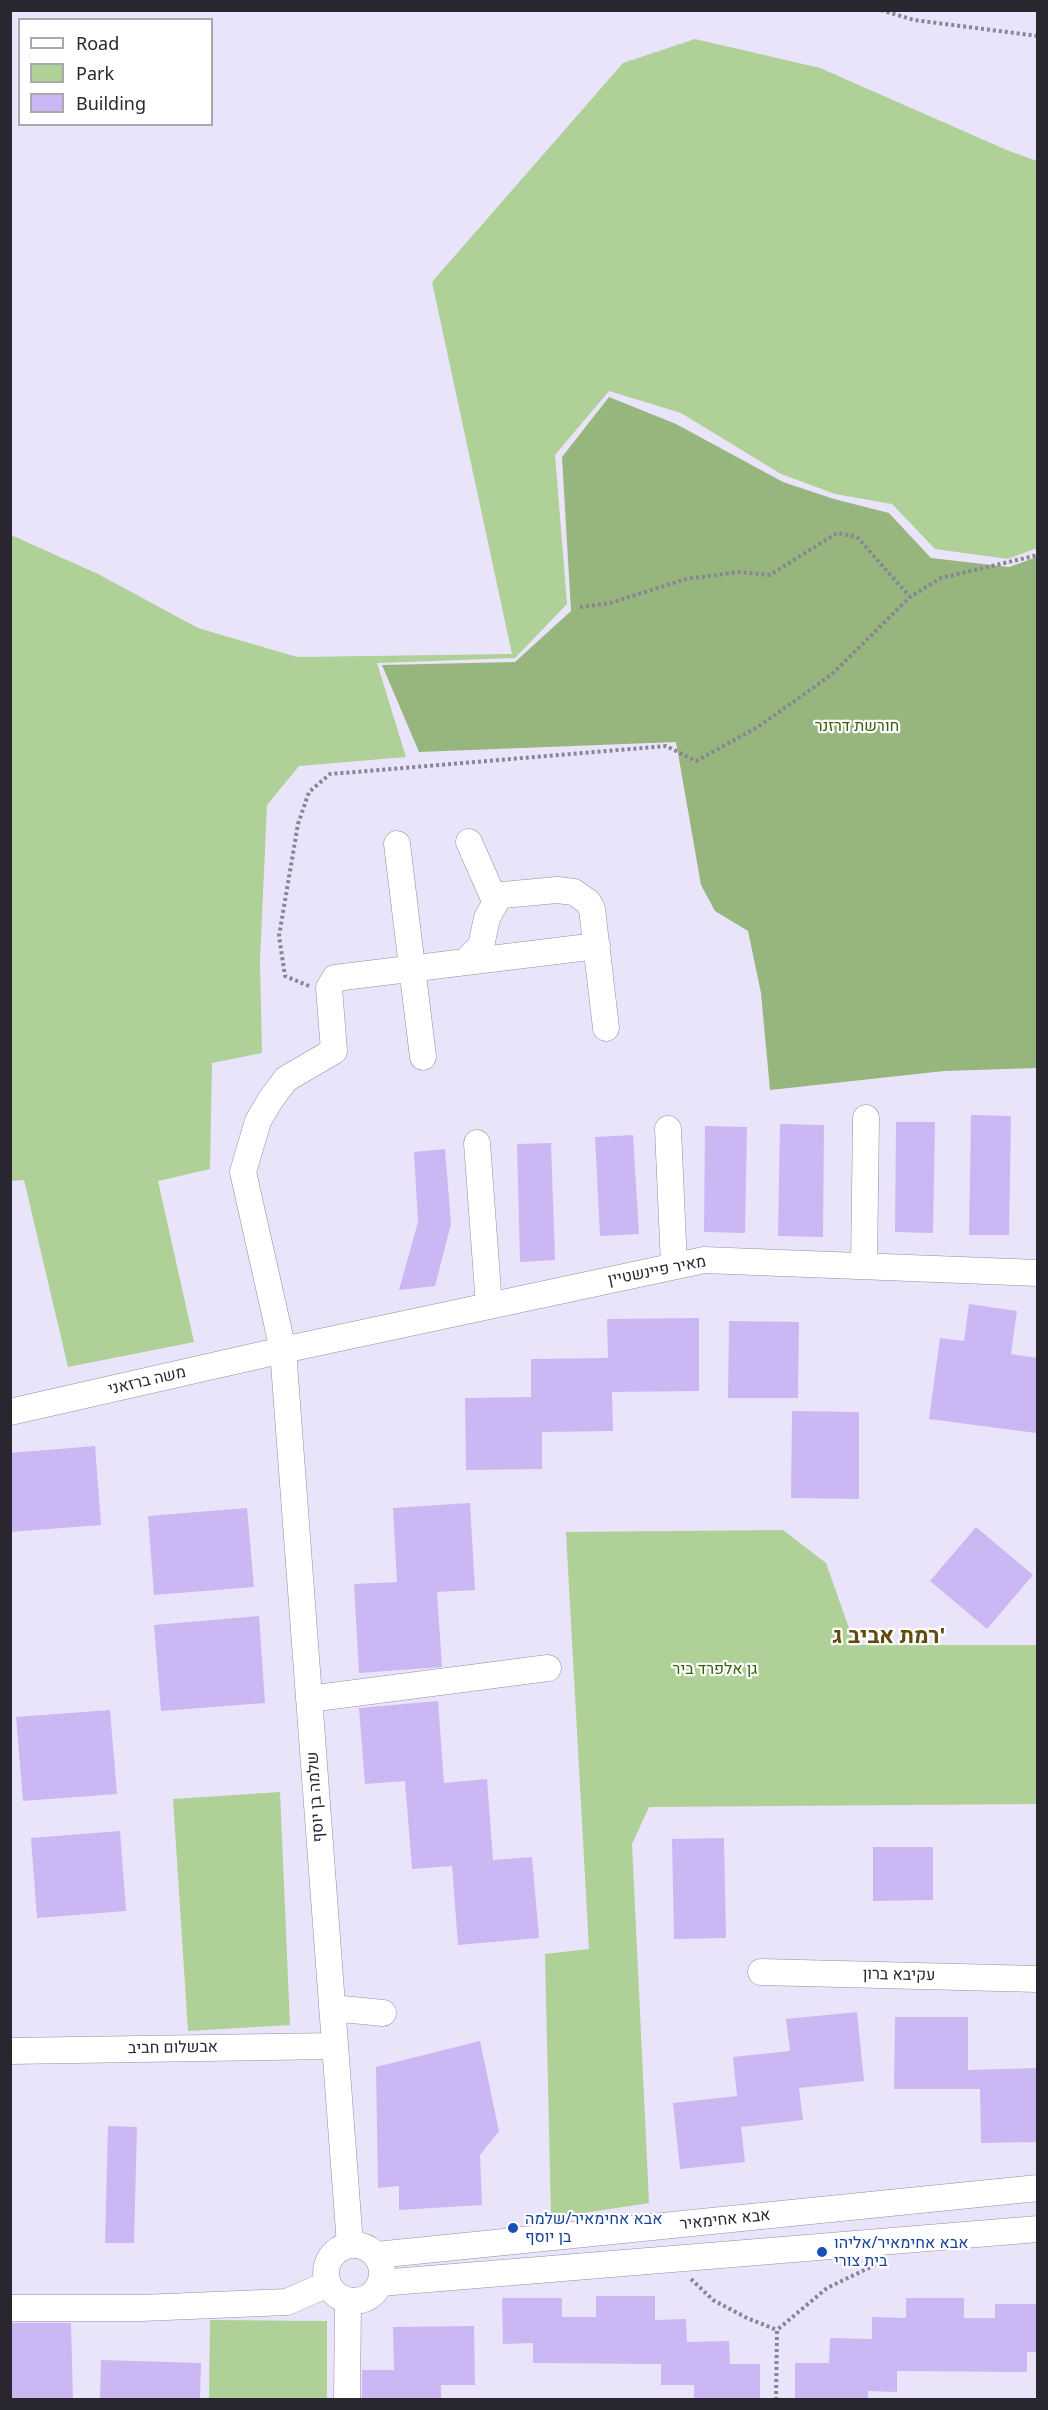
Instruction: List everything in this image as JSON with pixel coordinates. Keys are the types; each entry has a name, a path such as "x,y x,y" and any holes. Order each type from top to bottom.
{"street":[{"path":"469,842 495,901"},
{"path":"397,844 423,1058"},
{"path":"466,961 481,946 487,918 495,901 503,896 557,890 574,892 588,902 592,909 606,1028"},
{"path":"485,930 495,944 509,956"},
{"path":"329,995 331,982 340,976 597,946"},
{"name":"שלמה בן יוסף","path":"329,995 334,1051 286,1079 258,1121 243,1172 283,1350 350,2245"},
{"path":"864,1266 866,1118"},
{"path":"668,1130 674,1266"},
{"path":"477,1143 489,1306"},
{"name":"מאיר פיינשטיין","path":"283,1350 704,1260 1038,1272"},
{"name":"משה ברזאני","path":"10,1412 283,1350"},
{"path":"309,1699 548,1668"},
{"name":"עקיבא ברון","path":"761,1972 1038,1978"},
{"path":"332,2008 383,2013"},
{"name":"אבשלום חביב","path":"10,2051 335,2046"},
{"name":"אבא אחימאיר","path":"376,2255 1038,2188"},
{"name":"אבא אחימאיר","path":"380,2283 1038,2229"},
{"path":"350,2245 368,2248 376,2255 382,2268 380,2283 375,2291 368,2297 358,2300 348,2300 333,2292 328,2284 326,2267 334,2252 350,2245"},
{"path":"10,2308 141,2308 287,2302 328,2284"},
{"path":"347,2400 348,2300"}],"path":[{"path":"881,10 914,20 1038,36"},
{"path":"580,607 610,603 686,579 739,572 770,575 837,533 857,537 910,597"},
{"path":"329,995 285,976 279,936 298,824 309,792 330,774 666,746 696,761 758,727 831,675 910,597 941,578 1038,555"},
{"path":"776,2400 777,2330 827,2288 875,2265 902,2240"},
{"path":"667,2258 713,2300 747,2318 777,2330"}],"green space":[{"path":"695,39 820,68 1009,151 1037,161 1037,548 1008,559 935,549 892,504 835,494 781,474 681,413 609,391 555,455 567,604 515,658 377,663 406,757 299,766 267,805 260,960 262,1053 212,1063 210,1169 158,1181 194,1342 68,1367 24,1180 11,1181 11,535 98,574 198,628 297,657 512,654 432,282 623,63"},
{"name":"חורשת דרזנר","path":"609,397 676,424 783,482 834,499 889,513 931,558 1009,567 1037,557 1037,1068 944,1071 770,1090 761,993 748,931 715,911 701,885 676,742 419,752 382,665 515,662 571,611 562,457"},
{"name":"גן אלפרד ביר","path":"783,1530 826,1563 855,1645 1037,1645 1037,1804 649,1807 632,1844 649,2203 551,2218 545,1954 589,1949 566,1532"},
{"path":"280,1792 290,2025 188,2031 173,1799"},
{"path":"210,2320 327,2321 327,2399 209,2399"}],"building":[{"path":"971,1115 1011,1116 1009,1235 969,1235"},
{"path":"896,1122 935,1122 933,1233 895,1232"},
{"path":"780,1124 824,1125 823,1237 778,1236"},
{"path":"705,1126 747,1127 745,1233 704,1232"},
{"path":"633,1135 639,1234 600,1236 595,1137"},
{"path":"551,1143 555,1260 520,1262 517,1144"},
{"path":"445,1149 451,1224 435,1286 399,1290 418,1222 414,1152"},
{"path":"969,1304 1017,1311 1011,1354 1038,1358 1036,1433 929,1419 940,1338 964,1341"},
{"path":"699,1318 699,1391 612,1392 613,1431 542,1432 542,1469 466,1470 465,1398 531,1397 531,1359 608,1358 607,1319"},
{"path":"729,1321 799,1322 798,1398 728,1398"},
{"path":"792,1411 859,1412 859,1499 791,1498"},
{"path":"95,1446 101,1525 10,1532 10,1453"},
{"path":"470,1503 475,1590 437,1592 442,1667 359,1673 354,1584 397,1582 393,1508"},
{"path":"247,1508 254,1587 154,1595 148,1516"},
{"path":"976,1527 1033,1575 987,1629 930,1581"},
{"path":"259,1616 265,1703 161,1711 154,1625"},
{"path":"438,1701 444,1783 487,1779 493,1860 532,1857 539,1938 458,1945 452,1866 412,1869 405,1781 365,1784 359,1708"},
{"path":"110,1710 117,1794 23,1801 16,1717"},
{"path":"120,1831 126,1911 37,1918 31,1838"},
{"path":"724,1838 726,1938 674,1939 672,1839"},
{"path":"873,1847 933,1847 933,1900 873,1901"},
{"path":"857,2012 864,2081 799,2088 803,2120 741,2127 745,2162 680,2169 673,2103 737,2096 733,2057 790,2051 786,2019"},
{"path":"895,2017 968,2017 968,2070 1038,2068 1038,2142 981,2143 980,2089 894,2089"},
{"path":"480,2041 499,2131 480,2155 482,2205 399,2210 399,2186 378,2188 376,2067"},
{"path":"108,2126 137,2127 134,2243 105,2243"},
{"path":"596,2296 655,2296 655,2320 686,2319 687,2342 729,2341 730,2364 760,2364 760,2400 694,2400 694,2385 661,2385 661,2364 533,2363 533,2343 503,2344 502,2298 562,2298 562,2317 596,2317"},
{"path":"906,2298 964,2298 964,2318 995,2318 995,2304 1038,2304 1038,2352 1027,2352 1027,2372 897,2371 897,2392 868,2391 868,2400 795,2400 795,2363 829,2363 830,2338 872,2339 872,2317 906,2318"},
{"path":"10,2323 71,2323 73,2400 10,2400"},
{"path":"474,2326 475,2385 441,2385 441,2400 362,2400 362,2370 394,2370 393,2327"},
{"path":"101,2360 201,2363 200,2400 100,2400"}],"place":[{"name":"אבא אחימאיר/שלמה בן יוסף","path":"513,2228"},
{"name":"אבא אחימאיר/אליהו בית צורי","path":"822,2252"}],"district":[{"name":"רמת אביב ג'","path":"889,1637"}]}
